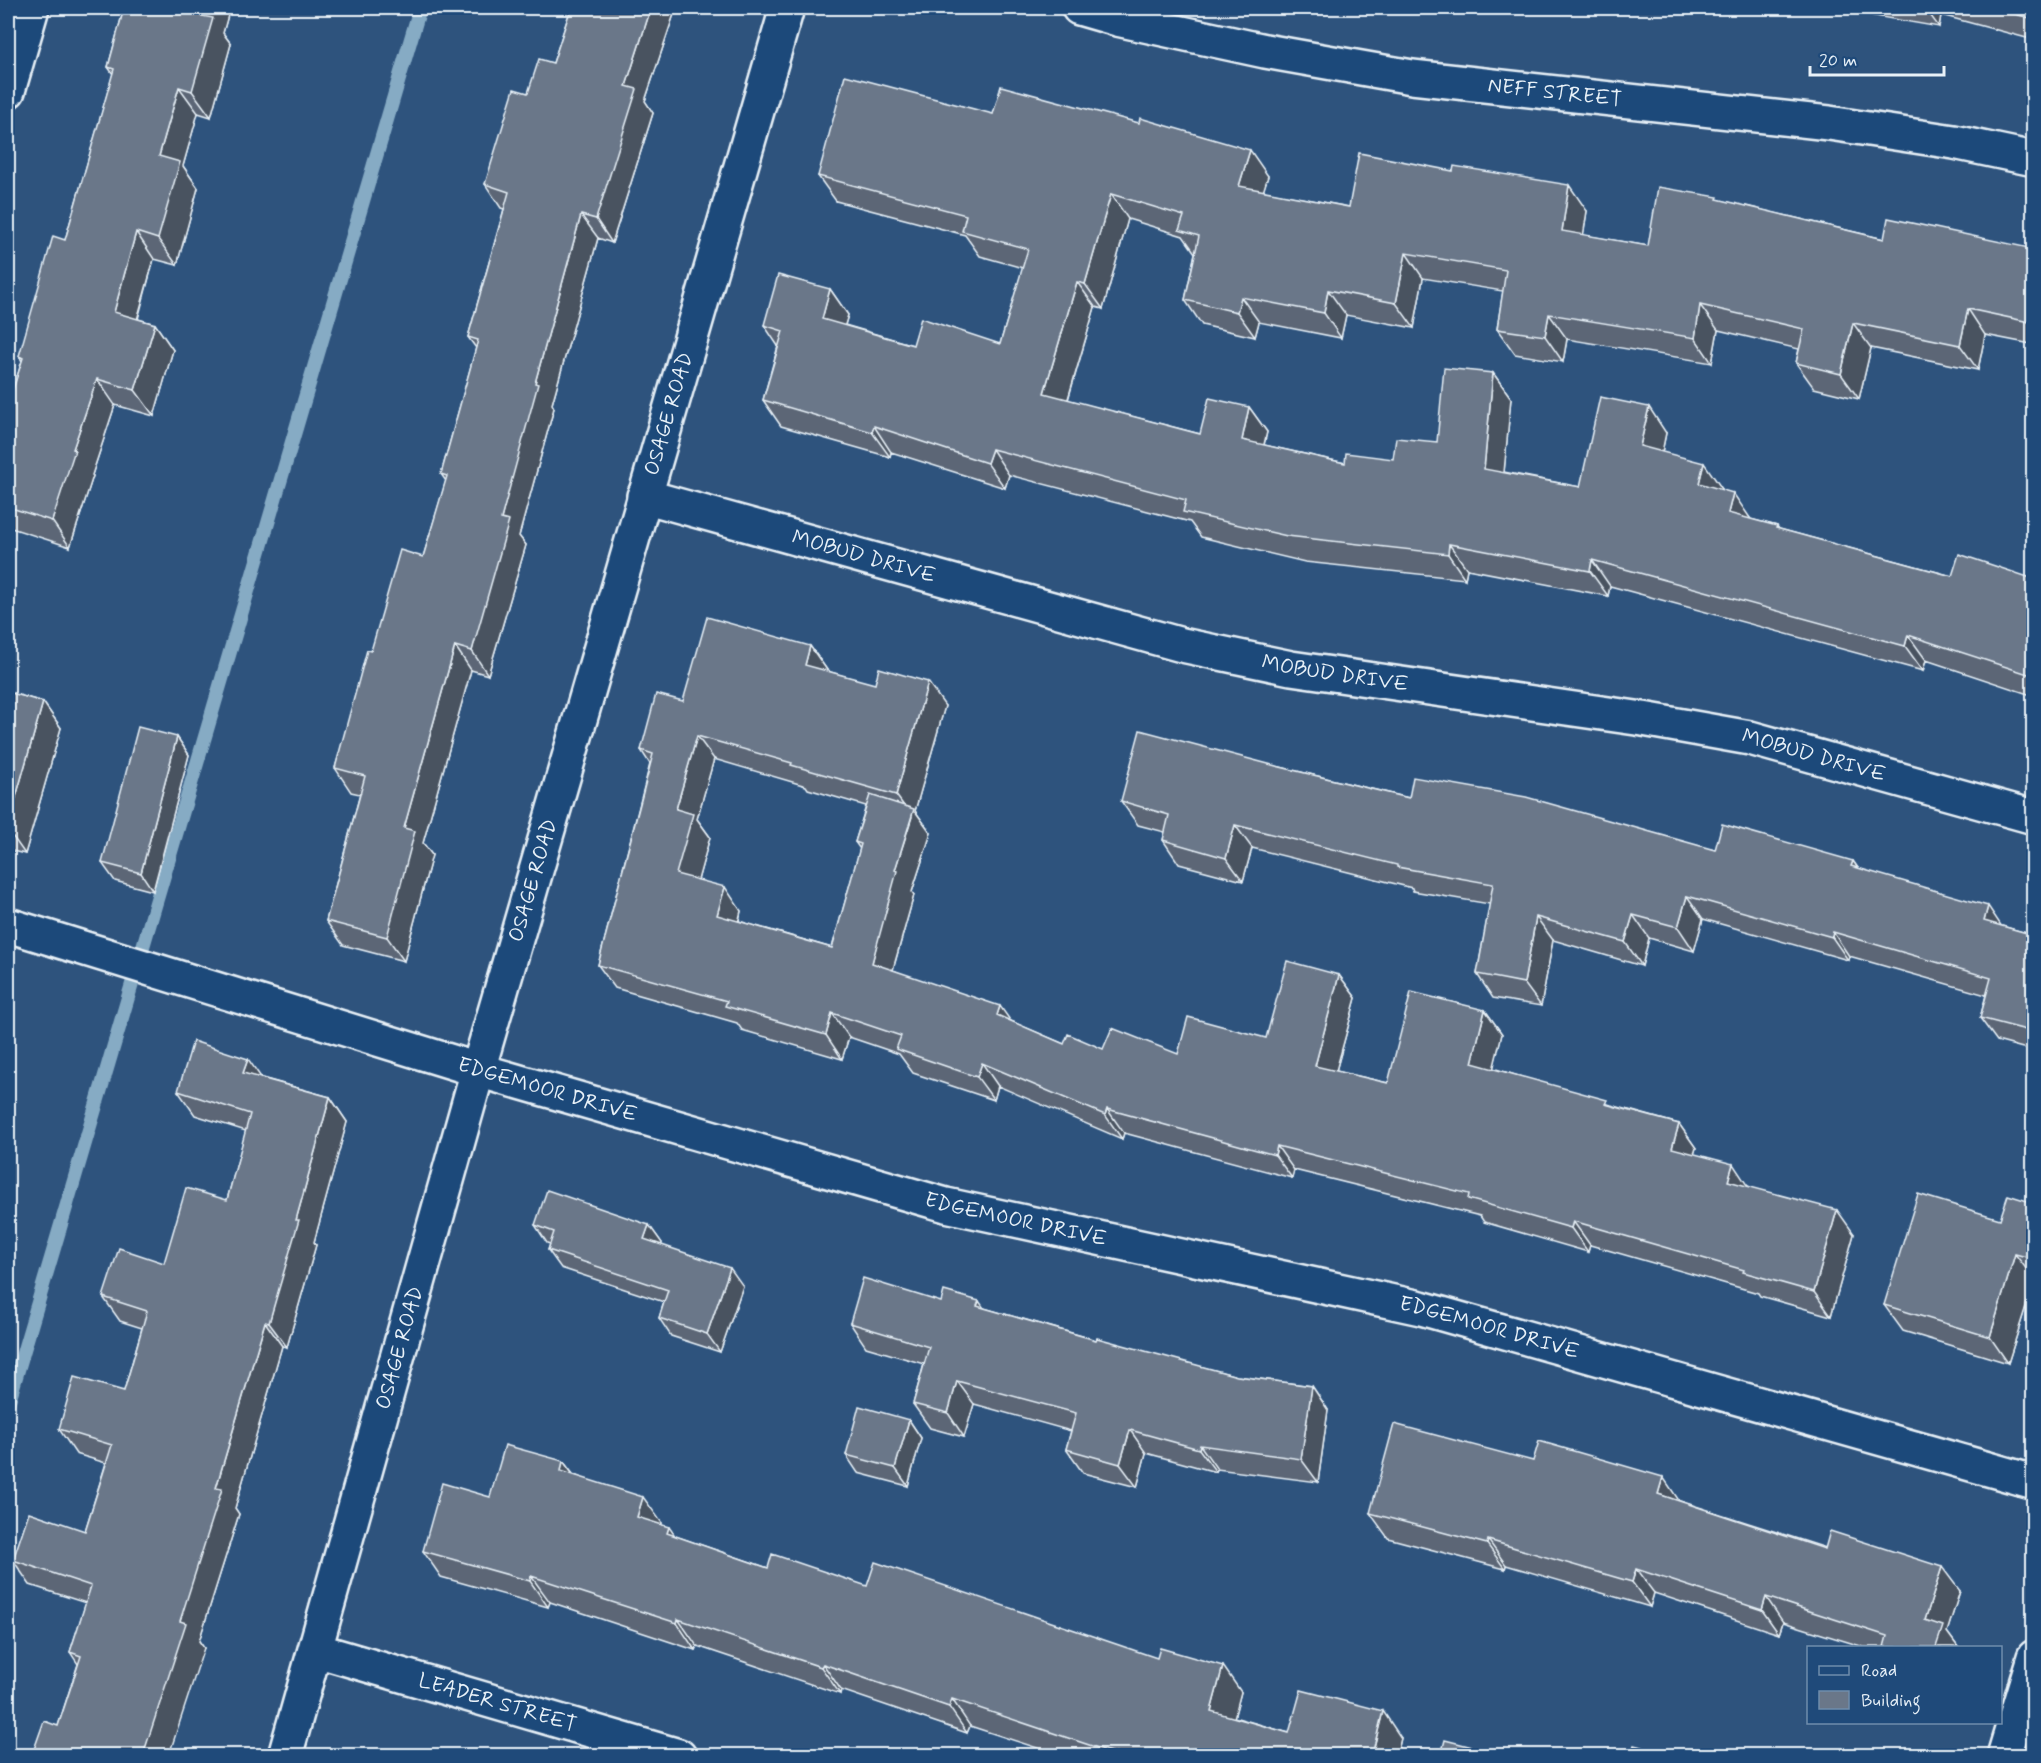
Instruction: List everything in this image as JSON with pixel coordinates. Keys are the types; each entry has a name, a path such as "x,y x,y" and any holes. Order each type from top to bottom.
{"street":[{"path":"8,91 32,8"},
{"name":"OSAGE ROAD","path":"285,1755 478,1070 787,8"},
{"name":"NEFF STREET","path":"1079,8 1117,19 1265,51 1412,77 1829,123 1954,142 2034,159"},
{"name":"MOBUD DRIVE","path":"644,496 1182,645 1291,668 1643,719 1750,738 2034,817"},
{"name":"EDGEMOOR DRIVE","path":"8,925 478,1070 946,1205 1421,1308 2034,1482"},
{"name":"LEADER STREET","path":"316,1650 679,1755"},
{"path":"2004,1755 2034,1657"}],"building":[{"path":"124,8 205,8 202,16 213,18 192,91 179,87 159,156 180,162 158,239 136,232 114,312 155,324 135,390 97,379 52,521 8,507 8,405 23,358 19,356 53,236 65,240 114,69 108,67"},
{"path":"571,8 651,8 626,86 637,89 596,219 581,215 501,519 509,521 472,651 455,646 404,828 415,831 387,937 326,921 365,776 335,768 367,650 371,651 400,550 423,557 447,476 441,474 478,340 468,337 509,192 485,184 514,89 528,93 539,59 553,63"},
{"path":"1991,8 2034,8 2034,19"},
{"path":"845,75 993,114 1001,86 1139,123 1140,118 1250,150 1239,186 1349,207 1359,153 1453,171 1454,166 1569,185 1562,231 1648,246 1658,187 1718,197 1717,199 1884,239 1888,218 2034,249 2034,323 1968,309 1960,345 1853,323 1841,374 1796,363 1804,329 1700,305 1695,338 1549,314 1545,336 1497,329 1506,270 1406,253 1396,303 1328,290 1324,313 1241,297 1237,312 1185,300 1199,236 1179,230 1184,216 1111,194 1085,284 1077,282 1044,393 1200,434 1209,398 1249,407 1242,440 1345,463 1346,453 1393,459 1396,438 1437,442 1444,368 1493,373 1484,469 1580,487 1600,397 1649,407 1640,446 1704,463 1699,483 1733,493 1728,513 1952,576 1959,554 2034,579 2034,676 1908,635 1905,646 1592,560 1590,571 1449,544 1448,554 1287,536 1183,512 1186,500 992,449 987,463 874,426 872,432 763,400 783,331 764,325 778,275 830,289 822,319 913,345 921,318 1000,344 1028,249 962,231 966,215 818,176"},
{"path":"707,617 810,646 805,665 875,684 879,668 928,682 896,795 697,736 676,809 693,814 676,874 725,887 717,915 832,948 861,844 855,842 870,795 914,809 895,870 897,871 872,963 1000,1006 997,1015 1064,1044 1068,1034 1103,1049 1112,1028 1178,1054 1188,1017 1266,1038 1287,961 1339,975 1315,1066 1388,1083 1411,992 1485,1010 1472,1063 1607,1100 1605,1104 1679,1124 1672,1148 1733,1164 1728,1181 1837,1210 1814,1292 1573,1221 1571,1228 1468,1199 1469,1194 1277,1146 1275,1155 1107,1109 1105,1115 982,1063 977,1077 896,1049 901,1036 832,1013 826,1035 725,1006 727,1001 598,965 653,754 641,750 656,694 683,701"},
{"path":"8,692 43,702 8,825"},
{"path":"138,727 177,737 141,873 102,863"},
{"path":"1140,730 1409,798 1413,777 1526,797 1715,850 1722,824 1853,861 1851,866 1988,906 1984,921 2034,935 2034,1016 2030,1031 1980,1018 1991,978 1833,932 1832,937 1687,896 1678,927 1633,915 1625,942 1536,917 1524,983 1477,974 1493,884 1397,867 1397,865 1235,825 1226,858 1163,840 1169,815 1121,801"},
{"path":"193,1041 248,1059 243,1073 330,1097 296,1220 299,1220 269,1323 265,1322 216,1488 222,1489 180,1621 186,1623 143,1755 32,1755 44,1721 58,1726 81,1656 70,1652 91,1586 13,1560 29,1512 85,1531 112,1445 59,1429 74,1377 124,1391 147,1311 103,1297 119,1248 164,1263 186,1188 227,1200 250,1114 178,1091"},
{"path":"547,1190 649,1225 644,1239 730,1268 707,1334 659,1318 668,1290 548,1250 554,1232 535,1225"},
{"path":"1918,1194 2000,1219 2008,1195 2034,1203 2034,1259 2015,1254 1990,1337 1884,1305"},
{"path":"863,1278 941,1302 944,1291 979,1301 977,1306 1096,1340 1097,1338 1237,1376 1312,1386 1301,1459 1200,1445 1199,1449 1130,1430 1120,1464 1066,1449 1076,1413 957,1381 948,1413 913,1404 929,1347 850,1323"},
{"path":"859,1406 909,1420 895,1468 846,1455"},
{"path":"1394,1424 1533,1461 1539,1441 1663,1477 1658,1494 1825,1549 1830,1531 1942,1567 1925,1620 1943,1626 1936,1646 1884,1646 1887,1636 1766,1597 1762,1610 1636,1569 1632,1582 1488,1540 1487,1544 1370,1513"},
{"path":"505,1445 563,1461 561,1471 643,1497 637,1517 669,1527 667,1533 768,1568 772,1554 867,1586 875,1562 1157,1658 1160,1648 1223,1666 1211,1711 1289,1733 1301,1690 1383,1711 1372,1755 1122,1755 952,1699 949,1707 823,1664 821,1667 678,1619 677,1623 531,1576 530,1581 423,1551 442,1483 490,1497"},
{"path":"1445,1740 1504,1755 1441,1755"},
{"path":"1634,1745 1672,1755 1631,1755"}],"waterway":[{"path":"8,1404 420,8"}]}
